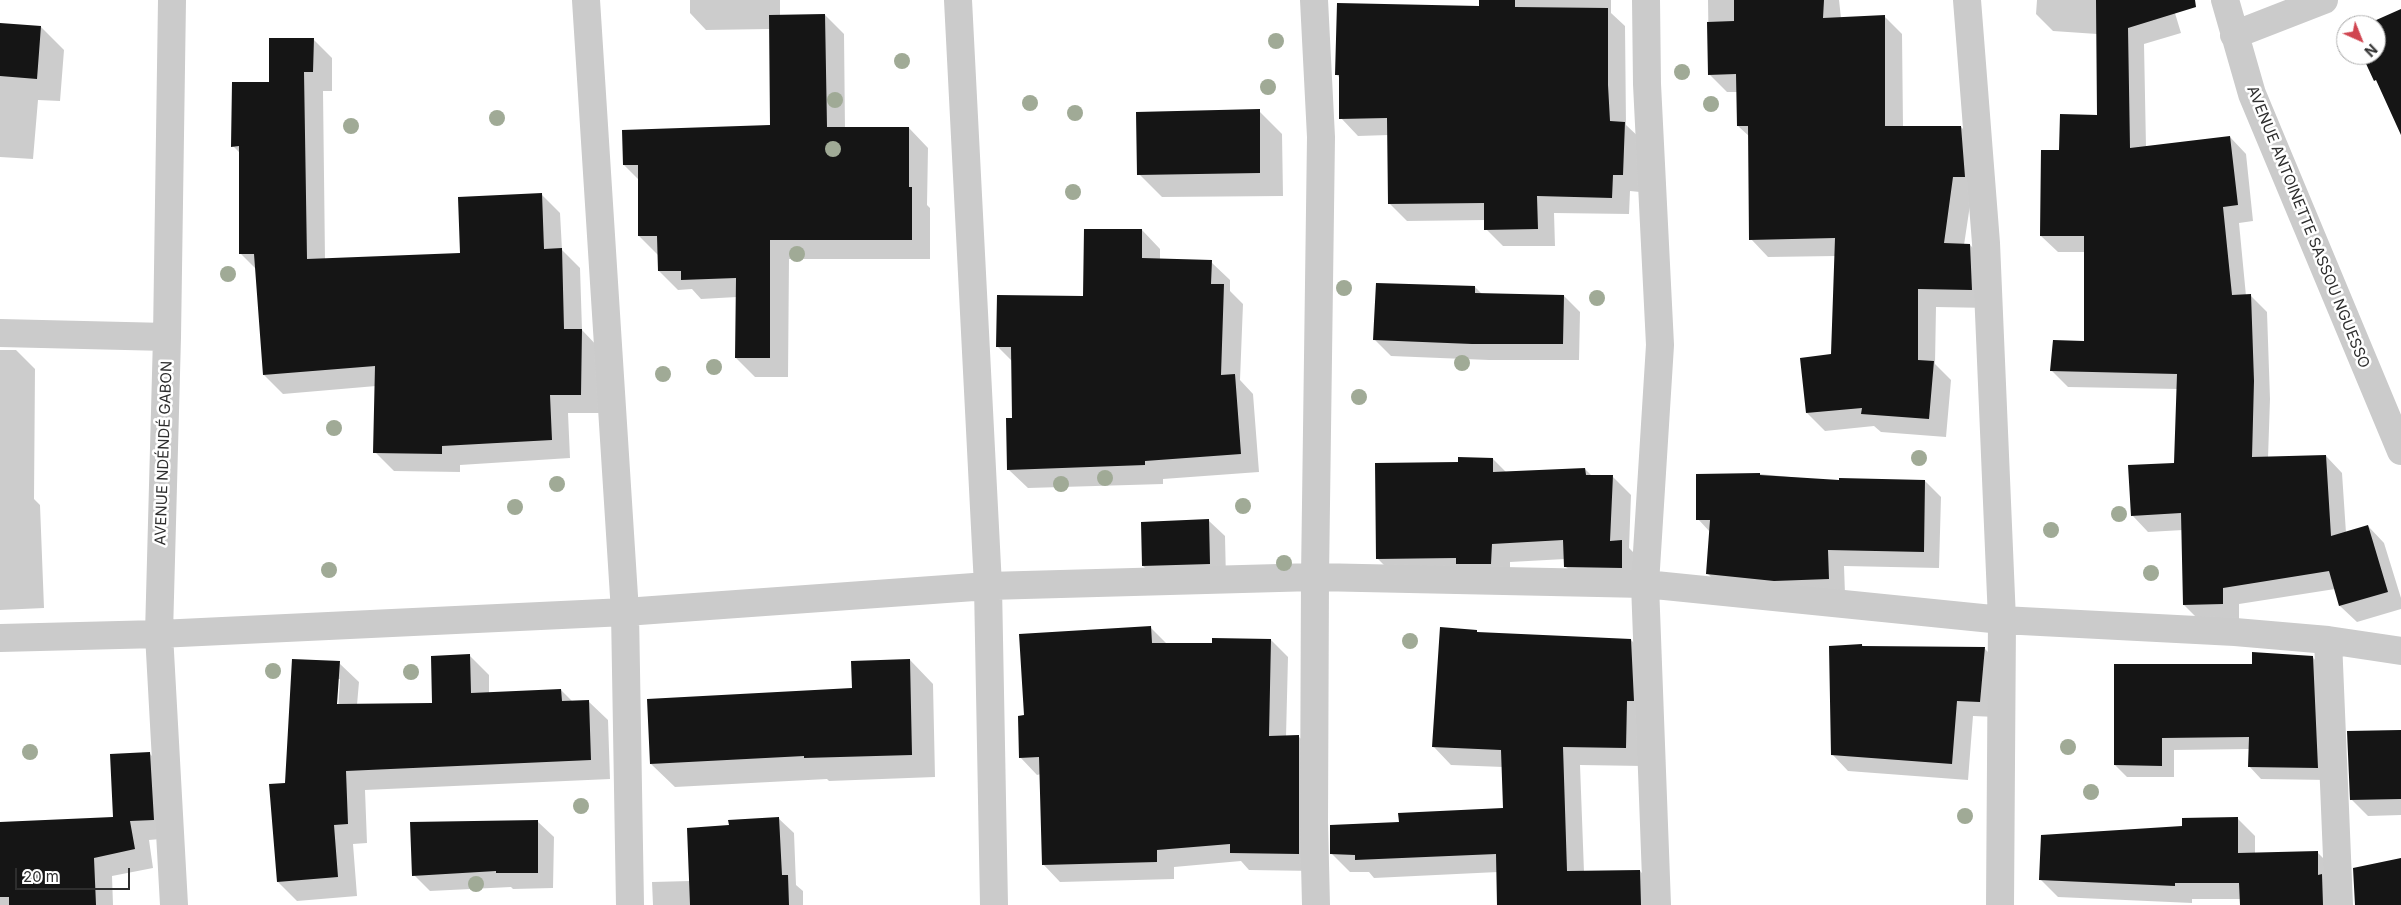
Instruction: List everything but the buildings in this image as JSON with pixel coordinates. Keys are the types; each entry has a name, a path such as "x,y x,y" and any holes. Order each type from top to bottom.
{"street":[{"name":"AVENUE NDÉNDÉ GABON","path":"172,0 167,337 159,634 174,905"},
{"path":"586,0 625,612 630,905"},
{"path":"958,0 988,586 994,905"},
{"path":"1314,0 1321,137 1315,577 1314,822 1316,905"},
{"path":"1646,0 1647,84 1660,345 1645,584 1657,905"},
{"path":"1967,0 1986,243 2002,620 2000,905"},
{"name":"AVENUE ANTOINETTE SASSOU NGUESSO","path":"2226,0 2234,35 2252,94 2401,451"},
{"path":"2234,35 2324,0"},
{"path":"0,333 167,337"},
{"path":"0,638 159,634 625,612 988,586 1315,577 1645,584 2002,620 2235,632 2328,640 2401,651"},
{"path":"2328,640 2339,905"}]}
